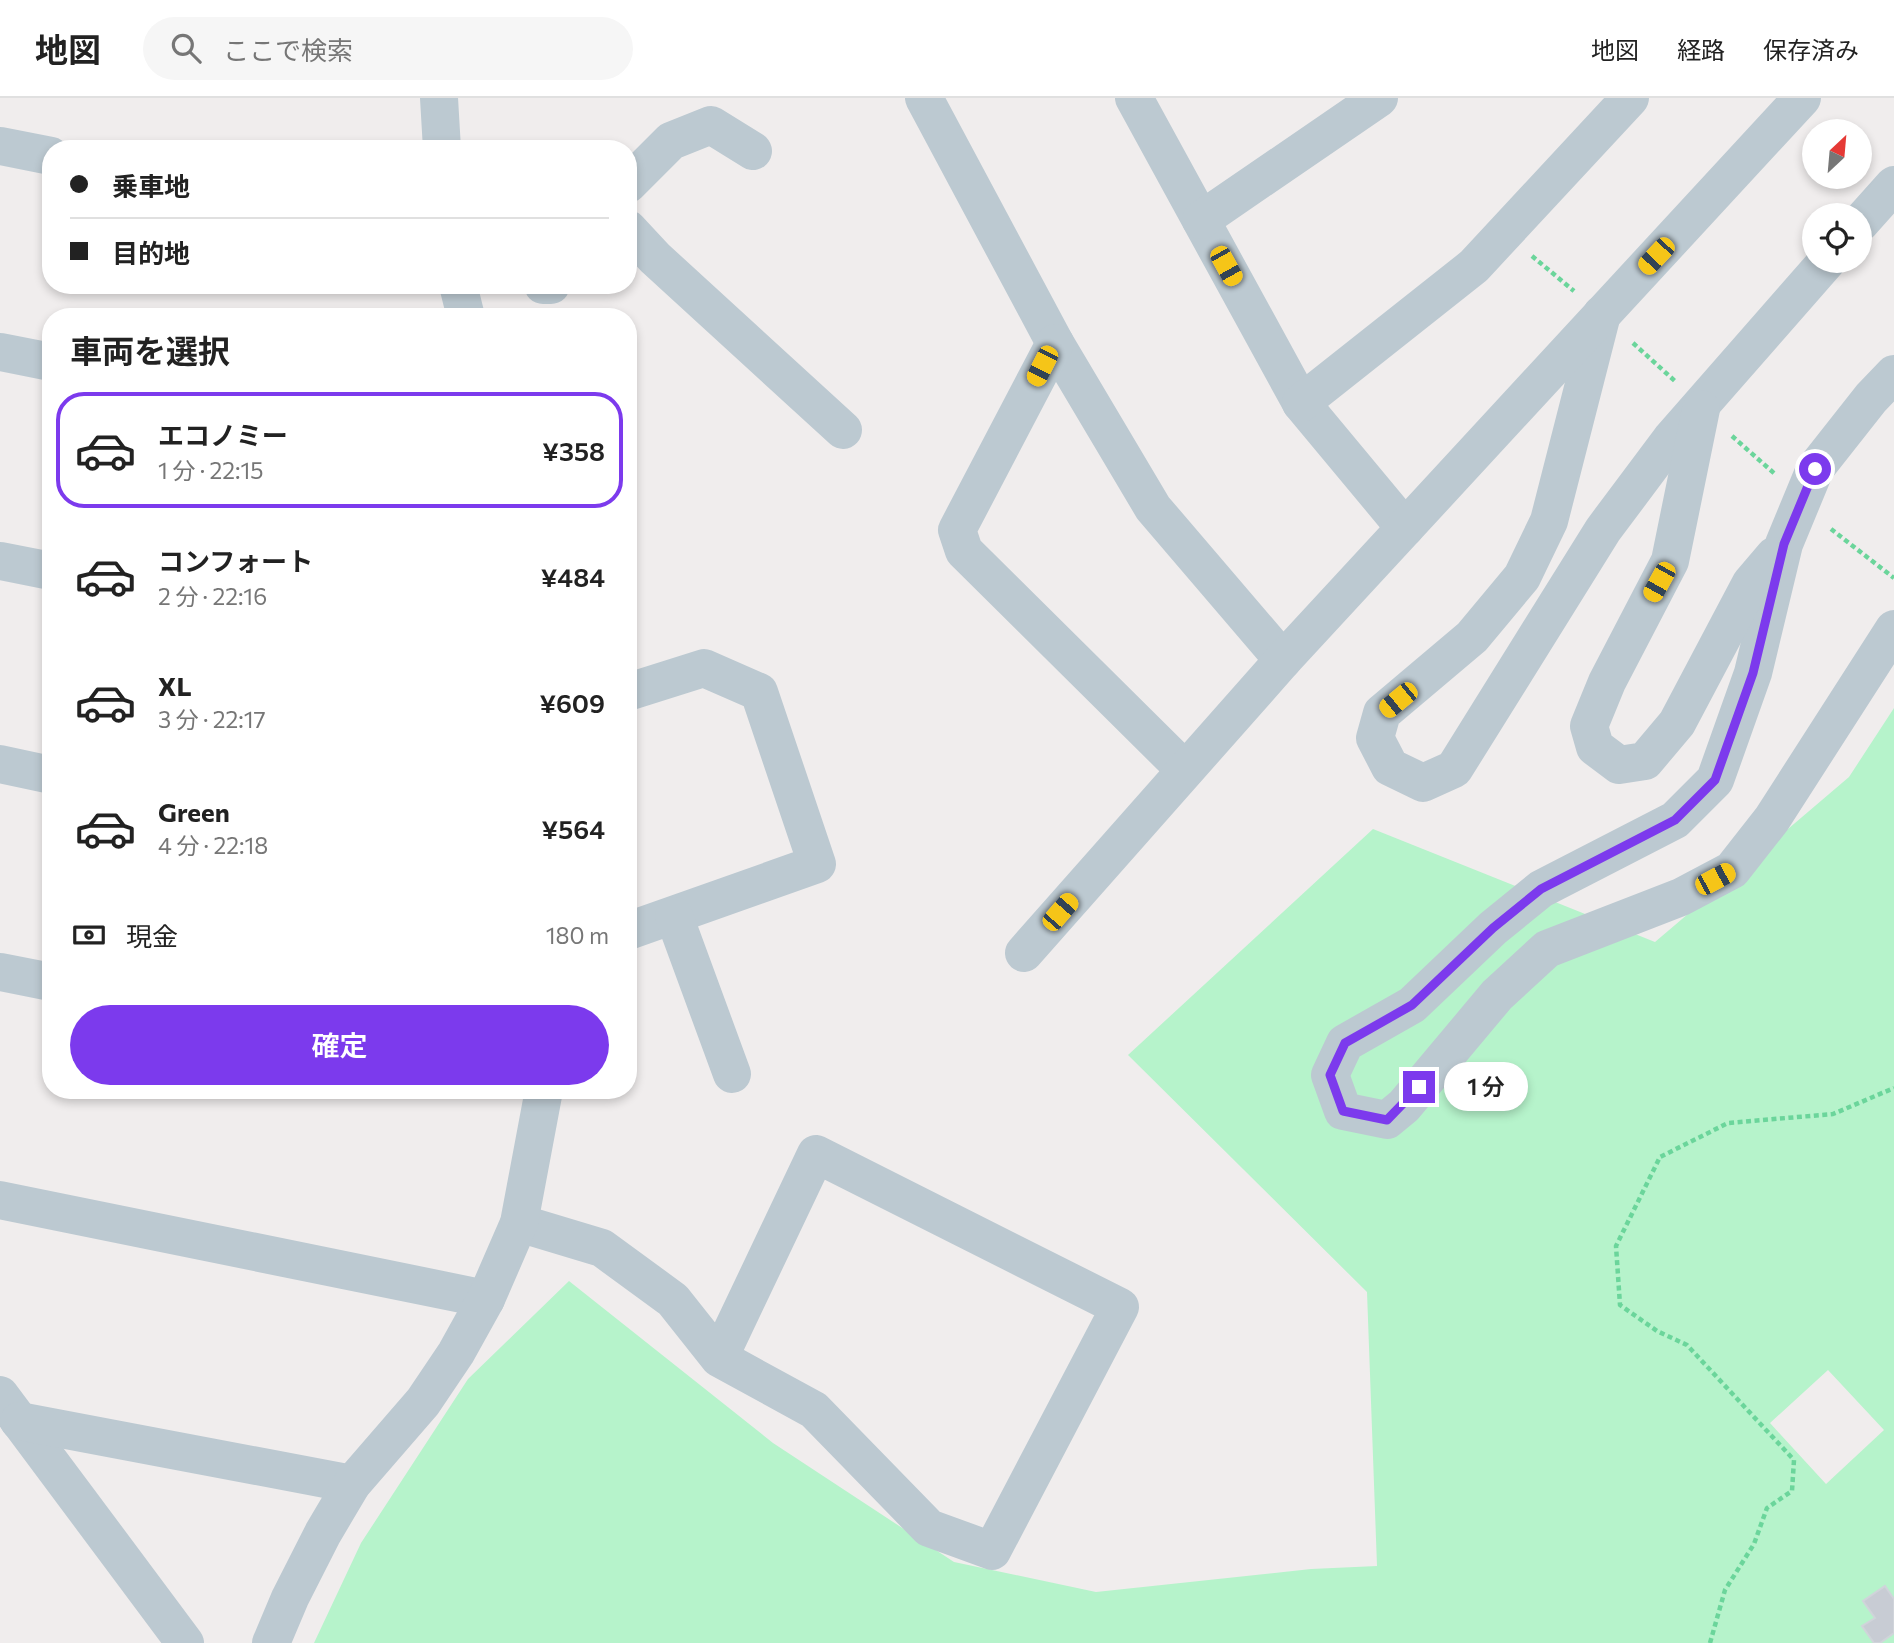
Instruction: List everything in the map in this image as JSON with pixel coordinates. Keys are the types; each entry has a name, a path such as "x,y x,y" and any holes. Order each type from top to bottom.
{"street":[{"path":"439,98 441,140"},
{"path":"924,98 1055,343 1153,508 1283,660"},
{"path":"1133,98 1301,404 1405,527"},
{"path":"1200,220 1379,98"},
{"path":"1301,404 1474,266 1630,98"},
{"path":"1024,953 1283,660 1405,527 1615,327 1802,99"},
{"path":"637,175 671,141 711,125 753,150"},
{"path":"0,146 42,154"},
{"path":"1872,211 1894,185"},
{"path":"1872,219 1894,209"},
{"path":"641,261 843,430"},
{"path":"1615,327 1549,521 1522,577 1472,637 1382,713 1375,738 1390,767 1423,783 1454,769 1602,530 1671,439 1704,408 1817,273"},
{"path":"1055,343 957,530 964,551 1185,770"},
{"path":"0,352 42,360"},
{"path":"1894,374 1871,398 1815,469 1784,544 1753,673 1715,780 1675,820 1541,889 1493,928 1412,1005 1345,1043 1330,1075 1343,1111 1387,1120 1404,1105 1497,995 1547,949 1681,897 1732,870 1772,819 1894,629"},
{"path":"1704,408 1670,561 1602,693 1589,726 1595,747 1619,765 1645,761 1676,723 1751,583 1784,544"},
{"path":"0,561 42,569"},
{"path":"637,689 704,668 759,692 817,864 637,927"},
{"path":"0,764 42,773"},
{"path":"674,916 732,1074"},
{"path":"0,972 42,980"},
{"path":"271,1643 323,1533 352,1485 423,1402 456,1353 486,1299 519,1223 542,1099"},
{"path":"519,1223 601,1248 673,1300 719,1358 814,1410 929,1528 992,1551 1120,1307 816,1154 719,1358"},
{"path":"0,1200 486,1299"},
{"path":"9,1408 352,1485"},
{"path":"9,1408 185,1643"}],"path":[{"path":"1504,233 1615,327 1781,480"},
{"path":"1821,520 1894,578"},
{"path":"1710,1643 1725,1590 1754,1544 1767,1507 1792,1491 1794,1460 1687,1345 1657,1331 1620,1305 1616,1246 1660,1157 1728,1123 1833,1114 1894,1088"}],"green space":[{"path":"1894,708 1894,1643 314,1643 361,1543 468,1379 569,1281 773,1443 954,1562 1096,1592 1311,1569 1377,1566 1367,1292 1128,1055 1373,829 1655,942 1849,777","holes":["1828,1370 1884,1430 1826,1484 1770,1423"]}],"building":[{"path":"1885,1586 1894,1599 1894,1633 1880,1643 1874,1643 1862,1626 1875,1618 1863,1601"}],"route":[{"path":"1419,1087 1387,1120 1343,1111 1330,1075 1345,1043 1412,1005 1493,928 1541,889 1675,820 1715,780 1753,673 1784,544 1815,469"}]}
